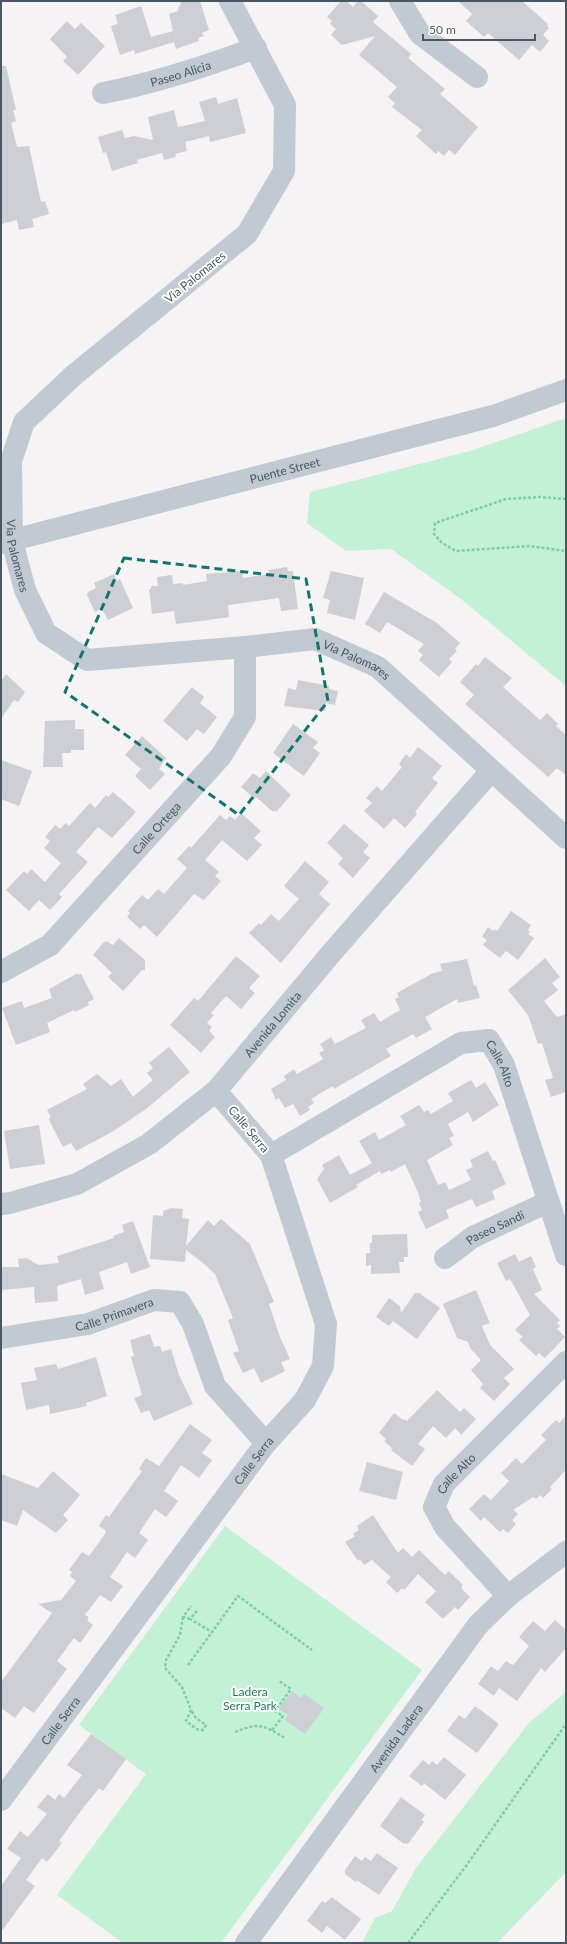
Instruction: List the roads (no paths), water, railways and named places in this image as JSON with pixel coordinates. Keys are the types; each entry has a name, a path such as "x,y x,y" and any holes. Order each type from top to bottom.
{"street":[{"name":"Via Palomares","path":"230,1 285,105 284,171 247,234 74,375 24,422 11,461 6,542 25,590 46,633 87,660 245,647 315,639 378,667 566,838"},
{"path":"400,1 420,34 477,77"},
{"name":"Paseo Alicia","path":"103,93 141,86 172,77 256,48"},
{"name":"Puente Street","path":"6,542 493,416 566,390"},
{"name":"Calle Ortega","path":"1,972 50,945 221,756 245,717 245,647"},
{"name":"Avenida Lomita","path":"1,1204 10,1203 77,1184 149,1144 216,1090 334,950 491,771"},
{"name":"Calle Alto","path":"271,1155 461,1043 489,1040 504,1065 566,1255"},
{"name":"Calle Serra","path":"1,1800 266,1443 305,1400 323,1366 326,1324 271,1155 216,1090"},
{"name":"Paseo Sandi","path":"445,1258 473,1238 548,1202"},
{"name":"Calle Primavera","path":"1,1338 88,1324 154,1300 180,1302 194,1324 215,1386 266,1443"},
{"name":"Calle Alto","path":"508,1596 445,1527 434,1507 444,1484 566,1362"},
{"name":"Avenida Ladera","path":"246,1943 478,1625 508,1596 566,1552"}],"park label":[{"name":"Ladera Serra Park","path":"250,1698"}]}
